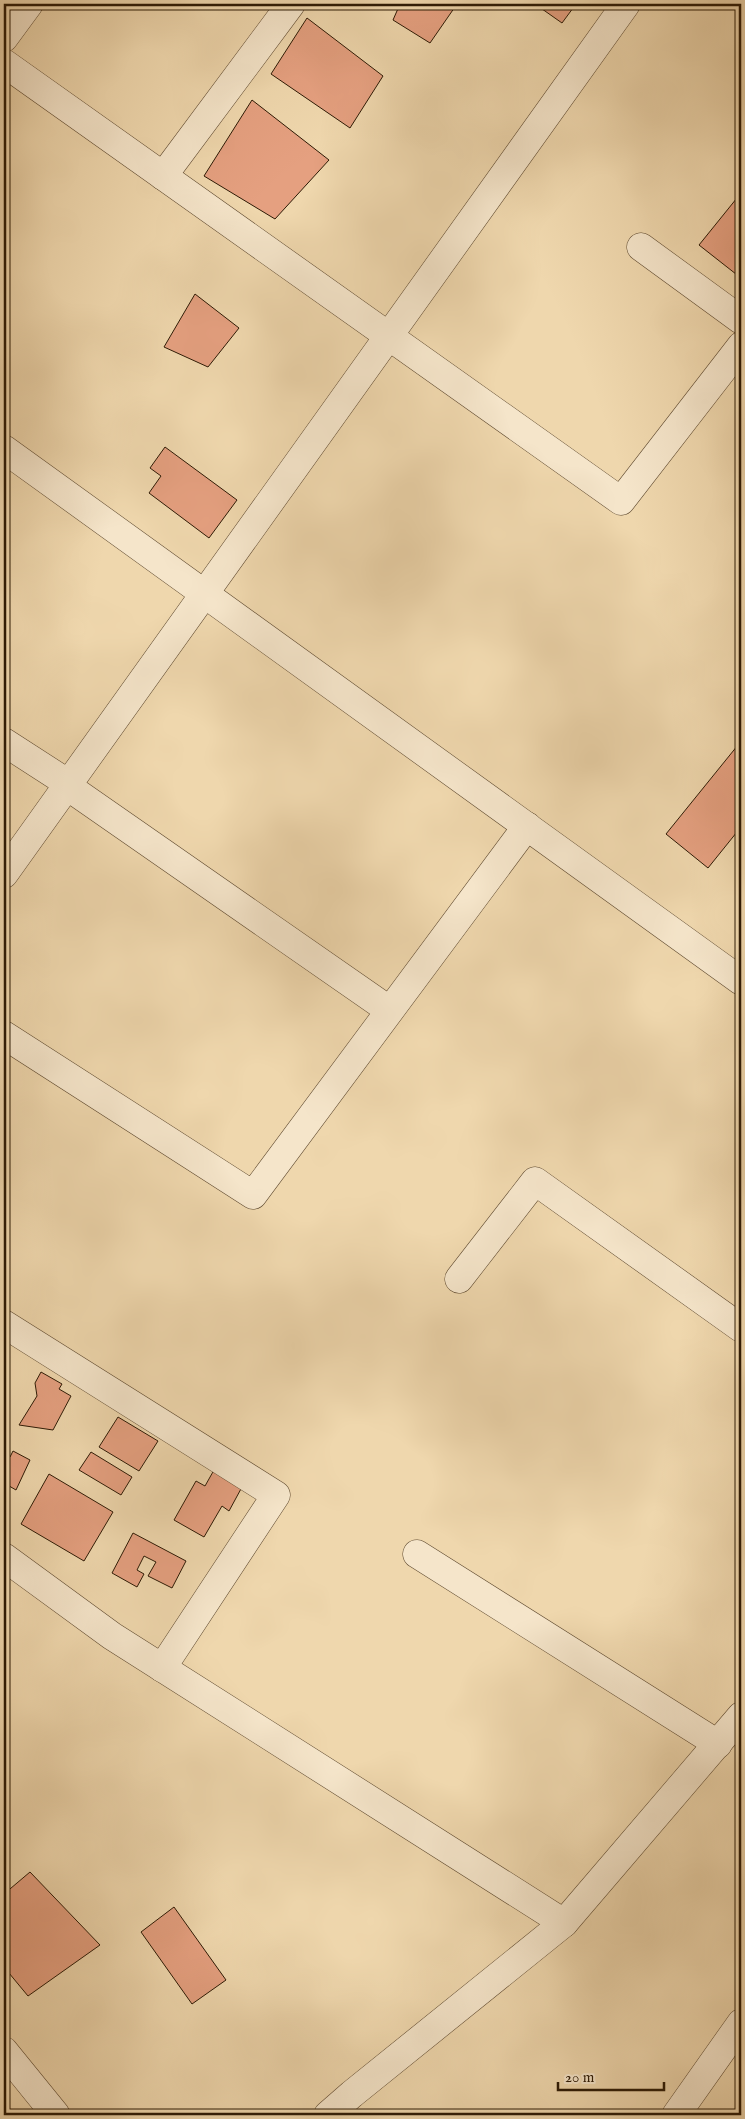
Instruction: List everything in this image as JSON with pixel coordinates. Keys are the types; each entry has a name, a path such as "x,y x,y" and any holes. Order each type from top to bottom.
{"street":[{"path":"4,38 29,4"},
{"path":"163,176 291,4"},
{"path":"4,874 626,4"},
{"path":"4,63 621,501 741,346"},
{"path":"641,247 741,320"},
{"path":"4,449 741,981"},
{"path":"4,742 66,782 67,786 389,1010"},
{"path":"4,1035 253,1195 527,826"},
{"path":"459,1279 535,1181 741,1328"},
{"path":"4,1324 276,1495 162,1668"},
{"path":"417,1554 718,1744"},
{"path":"4,1557 112,1636 564,1923"},
{"path":"330,2115 352,2094 564,1923 740,1720"},
{"path":"676,2115 741,2023"},
{"path":"4,2051 56,2115"}],"building":[{"path":"400,4 457,4 430,43 393,20"},
{"path":"535,4 576,4 562,23"},
{"path":"307,18 383,76 350,128 271,74"},
{"path":"252,100 329,160 275,219 204,176"},
{"path":"741,193 741,278 699,245"},
{"path":"195,294 239,328 208,367 164,347"},
{"path":"165,447 237,500 209,538 149,493 161,476 150,468"},
{"path":"738,745 741,747 741,827 708,868 666,834"},
{"path":"41,1372 62,1384 59,1389 71,1396 53,1430 19,1425 37,1396 35,1383"},
{"path":"118,1417 158,1441 139,1471 99,1447"},
{"path":"13,1451 30,1460 16,1490 4,1483 4,1454 10,1457"},
{"path":"91,1452 132,1477 121,1495 79,1470"},
{"path":"214,1470 242,1487 229,1511 222,1506 204,1537 174,1520 196,1481 205,1486"},
{"path":"49,1474 113,1512 84,1561 21,1524"},
{"path":"133,1533 186,1561 172,1588 148,1576 156,1562 144,1556 137,1570 144,1574 137,1587 112,1573"},
{"path":"30,1872 100,1945 28,1996 4,1967 4,1894"},
{"path":"174,1907 226,1980 192,2004 141,1932"}]}
